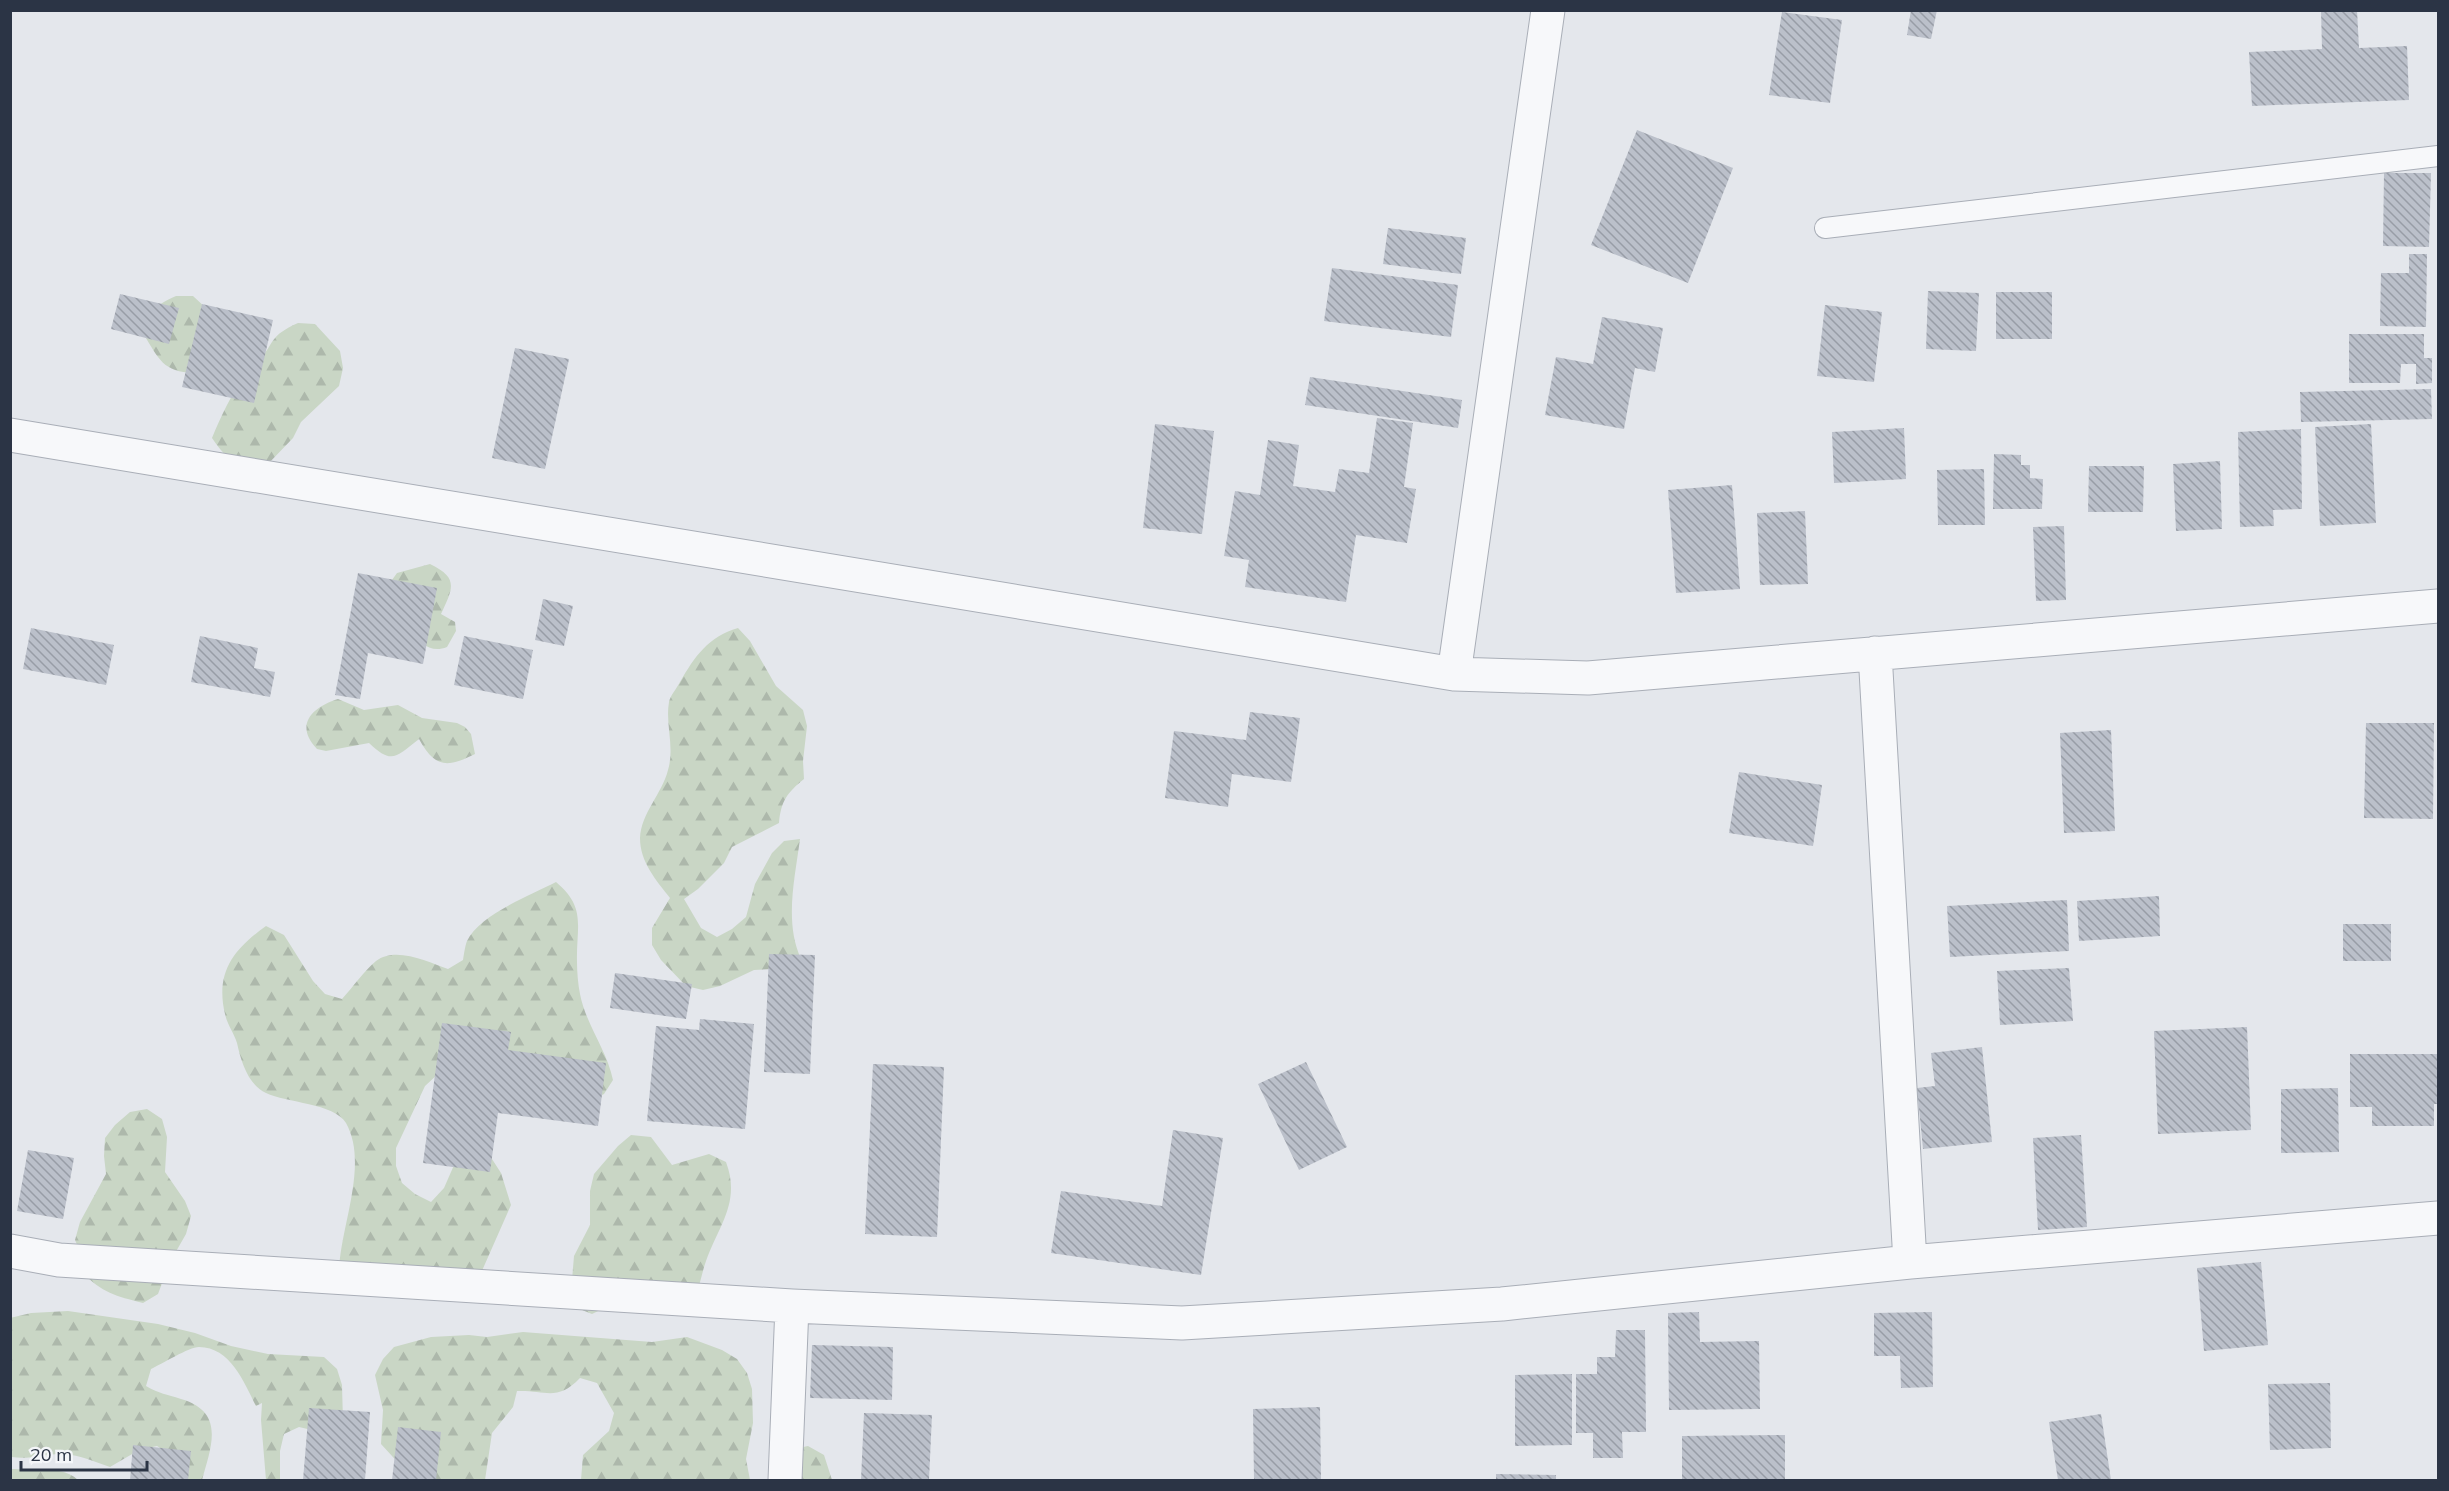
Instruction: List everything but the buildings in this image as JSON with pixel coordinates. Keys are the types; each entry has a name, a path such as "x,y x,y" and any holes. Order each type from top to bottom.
{"street":[{"path":"1454,674 1548,10"},
{"path":"10,435 1454,674 1588,678 2439,606"},
{"path":"1875,653 1910,1262"},
{"path":"10,1251 59,1260 792,1306 1182,1323 1502,1304 1910,1262 2439,1218"},
{"path":"785,1480 792,1306"}],"lane":[{"path":"1825,228 2439,156"}],"green space":[{"path":"176,296 193,296 206,308 194,373 175,370 163,363 144,335 153,310"},
{"path":"298,323 315,324 340,351 343,368 339,386 301,422 293,438 268,464 235,461 224,454 212,438 219,422 245,375 264,355 277,336"},
{"path":"430,564 446,574 451,584 441,614 455,622 456,631 447,647 440,649 421,643 392,580 397,573"},
{"path":"738,628 750,641 776,686 803,710 807,726 803,761 804,779 786,798 781,809 779,823 732,847 724,863 698,889 684,899 701,928 717,937 732,929 746,917 755,884 772,853 784,841 800,839 792,915 796,945 801,959 772,969 754,970 720,986 703,990 686,986 661,960 652,945 652,928 670,898 646,863 640,838 644,820 665,779 670,761 668,710 671,697 703,649 718,637"},
{"path":"338,699 364,710 398,705 422,718 457,723 471,734 475,754 457,762 443,763 431,756 419,739 394,756 383,754 369,743 326,751 317,749 307,732 309,718 321,707"},
{"path":"556,882 566,891 576,909 578,918 577,970 580,994 613,1080 604,1094 589,1102 451,1062 425,1086 396,1148 396,1166 402,1183 415,1194 431,1202 444,1188 458,1156 476,1151 492,1159 501,1173 511,1205 481,1273 437,1300 369,1293 339,1276 355,1159 353,1140 346,1123 331,1111 266,1093 254,1084 243,1065 236,1039 225,1014 223,986 230,963 236,953 266,926 284,935 313,981 325,994 342,999 376,961 384,957 402,955 422,959 448,969 463,960 467,941 482,923 494,914"},
{"path":"147,1109 162,1119 167,1137 165,1172 185,1201 191,1216 186,1234 170,1262 158,1294 143,1303 110,1293 89,1279 82,1272 82,1256 75,1240 80,1222 106,1174 105,1138 115,1125 130,1112"},
{"path":"631,1135 651,1137 672,1165 709,1154 726,1162 730,1176 730,1201 696,1293 625,1298 592,1314 577,1308 571,1292 574,1256 590,1225 590,1191 594,1174 618,1146"},
{"path":"68,1311 158,1324 195,1333 231,1346 268,1354 324,1357 337,1369 342,1385 343,1421 333,1435 299,1427 284,1434 280,1451 280,1480 266,1480 261,1420 262,1403 256,1406 241,1377 227,1359 210,1349 199,1347 151,1369 146,1386 195,1405 205,1412 212,1432 202,1480 176,1480 177,1471 172,1455 157,1446 139,1450 110,1467 82,1457 64,1454 12,1457 10,1318 31,1313"},
{"path":"523,1332 652,1342 687,1337 722,1350 737,1359 747,1373 752,1389 753,1423 746,1459 750,1480 581,1480 583,1455 609,1431 614,1413 597,1383 580,1378 565,1390 558,1392 517,1391 513,1407 492,1433 485,1480 407,1480 403,1468 381,1444 383,1410 375,1375 383,1359 394,1347 431,1337 469,1335 487,1337"},
{"path":"808,1446 824,1455 832,1480 783,1480 789,1450"},
{"path":"11,1469 55,1470 72,1475 78,1480 11,1480"}]}
